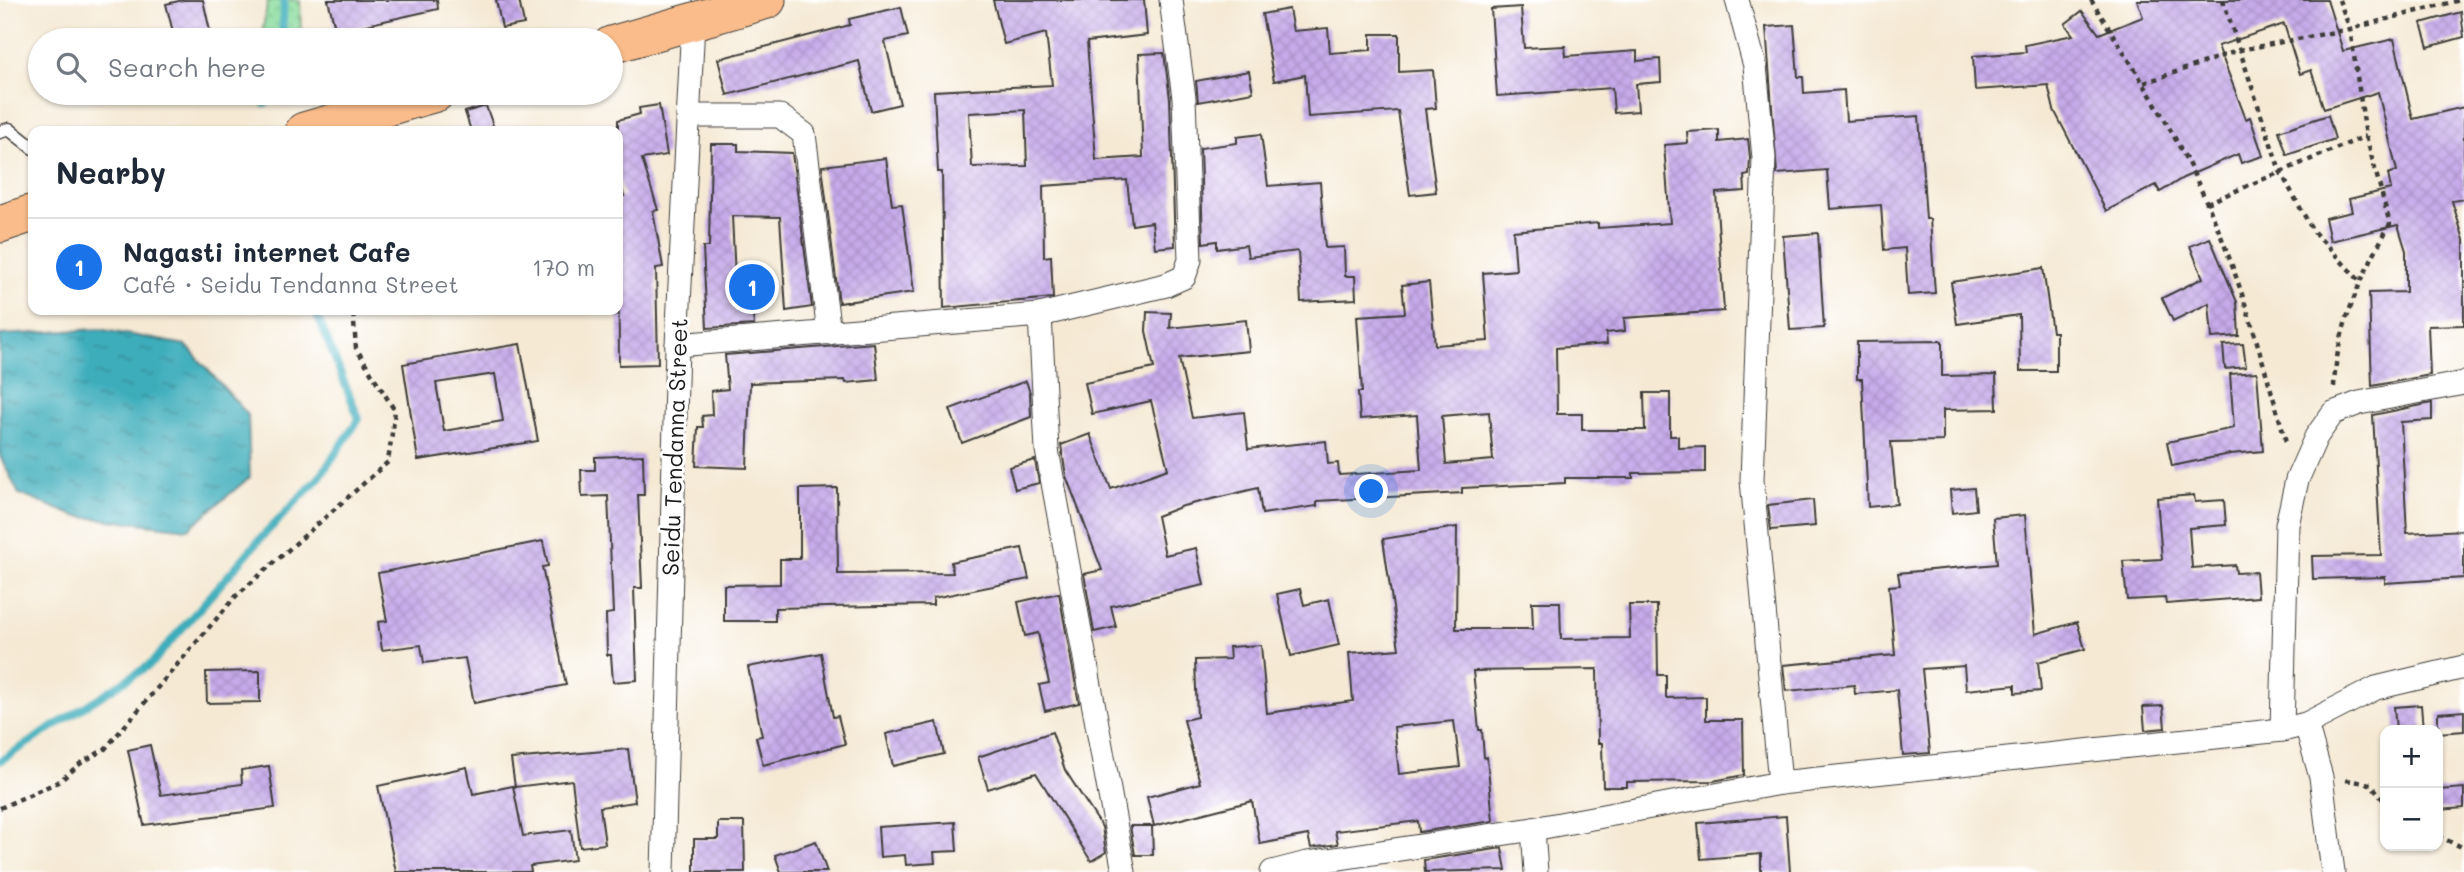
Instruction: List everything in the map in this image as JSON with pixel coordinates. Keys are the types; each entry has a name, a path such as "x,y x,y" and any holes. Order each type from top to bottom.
{"main road":[{"path":"623,42 767,0"},
{"path":"321,126 394,105"},
{"path":"0,224 28,216"}],"street":[{"path":"677,345 1040,315 1166,285 1184,277 1190,260 1184,98 1171,0"},
{"path":"1737,0 1755,66 1764,158 1752,480 1780,782"},
{"name":"Seidu Tendanna Street","path":"663,872 677,345 693,22"},
{"path":"688,116 780,116 804,134 829,332"},
{"path":"1040,315 1047,450 1124,872"},
{"path":"2282,730 2287,525 2297,480 2316,437 2333,413 2358,403 2464,383"},
{"path":"1272,872 1307,863 1533,829 1780,782 2282,730 2306,724 2376,688 2464,667"},
{"path":"2306,724 2321,777 2333,872"},
{"path":"1533,829 1536,872"}],"lane":[{"path":"3,128 28,145"}],"path":[{"path":"2091,0 2144,83 2207,202 2250,317 2297,480"},
{"path":"2223,0 2280,171 2313,231 2359,280"},
{"path":"2333,413 2335,368 2359,280 2390,224 2366,136 2350,29 2339,0"},
{"path":"2144,83 2239,50 2350,29 2460,0"},
{"path":"2207,202 2366,136"},
{"path":"0,808 60,781 81,763 105,749 236,596 387,463 395,411 356,348 353,315"},
{"path":"2321,777 2371,784 2380,796"},
{"path":"2443,838 2464,848"}],"green space":[{"path":"268,0 300,0 301,28 263,28"}],"water":[{"path":"99,329 186,345 248,415 250,477 188,529 75,516 19,494 0,456 0,335"}],"building":[{"path":"183,0 203,0 209,28 172,28 166,4"},
{"path":"328,0 437,0 438,9 357,28 335,28"},
{"path":"496,0 519,0 524,24 502,28"},
{"path":"993,0 1144,0 1147,35 1087,42 1096,160 1143,157 1139,54 1164,53 1170,99 1175,246 1155,248 1152,222 1132,225 1127,180 1043,186 1044,257 1051,256 1053,298 944,308 942,172 938,172 934,91 1052,85 1046,33 1004,44","holes":["1025,110 1027,166 972,167 969,113"]},
{"path":"2137,0 2327,0 2343,51 2394,39 2413,119 2464,107 2464,199 2452,201 2464,240 2464,325 2428,326 2430,375 2372,386 2369,293 2406,292 2406,251 2398,225 2330,241 2325,218 2352,212 2349,199 2391,189 2388,174 2397,171 2378,92 2324,109 2311,70 2300,74 2284,24 2218,46 2246,119 2250,117 2263,156 2241,163 2238,154 2183,178 2160,192 2156,185 2106,211 2054,110 2048,85 1975,90 1973,56 2026,52 2025,45 2073,35 2065,24 2082,11 2099,34 2143,17"},
{"path":"901,7 908,36 885,41 900,104 871,111 859,61 727,95 718,59 850,25 849,19"},
{"path":"1521,7 1524,48 1565,46 1566,56 1637,51 1637,61 1660,59 1661,82 1636,84 1638,111 1614,113 1612,88 1497,96 1491,9"},
{"path":"1289,9 1293,31 1328,28 1330,53 1371,50 1371,34 1399,34 1399,72 1433,70 1436,108 1425,109 1436,192 1410,195 1398,111 1308,117 1305,75 1274,81 1262,14"},
{"path":"2461,12 2464,37 2428,47 2421,23"},
{"path":"1794,25 1798,77 1803,77 1804,93 1844,90 1846,121 1919,116 1926,219 1930,219 1935,293 1908,295 1905,248 1884,250 1881,205 1830,209 1827,170 1777,174 1766,27"},
{"path":"1249,71 1253,92 1198,102 1196,81"},
{"path":"659,105 667,155 642,159 658,210 653,211 663,267 656,268 658,364 619,365 619,315 623,315 624,196 623,126 618,126 618,120 640,114 639,108"},
{"path":"486,106 493,126 469,126 465,112"},
{"path":"2328,115 2335,139 2287,155 2279,131"},
{"path":"1719,130 1719,142 1748,139 1750,158 1749,175 1744,176 1745,191 1716,193 1724,311 1624,318 1625,331 1606,333 1607,344 1556,348 1557,414 1582,414 1582,430 1645,430 1644,393 1670,393 1670,436 1678,436 1678,448 1705,447 1705,472 1633,473 1633,478 1565,478 1565,483 1462,488 1462,493 1317,501 1317,506 1262,514 1258,488 1183,506 1157,516 1165,555 1196,548 1204,585 1111,606 1116,627 1094,632 1084,574 1102,570 1066,476 1061,445 1090,434 1111,489 1168,469 1151,401 1092,414 1085,383 1154,368 1146,331 1147,312 1171,313 1170,328 1246,320 1249,351 1179,358 1192,418 1244,412 1248,449 1326,441 1328,464 1338,463 1339,475 1421,470 1417,415 1360,419 1358,392 1362,392 1357,316 1405,313 1402,285 1429,282 1435,345 1488,341 1483,273 1516,270 1513,231 1598,223 1598,228 1670,223 1664,145 1688,143 1687,132","holes":["1489,412 1493,460 1446,464 1442,416"]},
{"path":"1261,134 1268,186 1320,182 1325,248 1344,247 1345,276 1355,276 1356,299 1301,302 1298,251 1248,257 1246,245 1217,249 1217,241 1203,243 1200,148 1237,143 1237,137"},
{"path":"711,144 738,144 738,151 792,153 812,307 786,311 780,217 732,216 736,299 751,298 754,325 707,328 703,247 709,247"},
{"path":"886,158 892,205 902,204 914,292 839,303 822,166"},
{"path":"1818,233 1824,328 1790,330 1783,236"},
{"path":"2210,238 2237,302 2239,336 2212,338 2209,303 2173,321 2162,298 2203,278 2190,246"},
{"path":"2043,268 2052,332 2056,332 2056,371 2020,371 2019,315 1957,324 1951,282"},
{"path":"1942,341 1942,376 1996,375 1997,409 1943,410 1943,441 1891,442 1897,504 1868,507 1862,379 1857,379 1857,342"},
{"path":"874,343 878,380 846,383 845,380 750,383 747,468 696,466 698,427 703,427 702,416 712,415 711,391 728,389 725,355"},
{"path":"520,344 538,441 418,460 403,364","holes":["495,374 503,421 444,431 436,383"]},
{"path":"2243,344 2246,367 2225,369 2223,345"},
{"path":"2257,372 2263,451 2230,454 2172,466 2167,442 2234,428 2230,374"},
{"path":"1026,381 1030,393 1031,417 962,443 950,409"},
{"path":"2432,403 2432,420 2401,422 2407,533 2464,530 2464,578 2385,583 2385,577 2313,579 2312,556 2381,555 2373,415"},
{"path":"643,455 644,495 638,495 642,588 634,588 637,680 613,682 611,655 607,655 606,614 613,613 608,496 582,497 581,470 595,470 595,457"},
{"path":"1035,460 1039,483 1015,489 1009,467"},
{"path":"837,488 838,574 953,573 951,562 1022,548 1029,579 933,598 933,605 775,608 775,621 724,621 724,585 780,584 780,559 800,559 800,489"},
{"path":"1974,488 1976,510 1952,513 1950,490"},
{"path":"2194,495 2195,502 2224,500 2226,525 2189,528 2192,568 2235,565 2236,573 2256,572 2258,597 2166,604 2165,598 2127,600 2123,561 2162,559 2157,498"},
{"path":"1813,500 1815,526 1771,530 1768,505"},
{"path":"2025,515 2035,634 2077,622 2085,649 2038,662 2041,691 2015,693 2015,685 1966,690 1964,666 1922,669 1930,753 1903,755 1897,690 1855,694 1854,685 1786,691 1783,665 1895,655 1889,586 1900,585 1898,573 1997,564 1993,518"},
{"path":"1457,527 1456,629 1533,629 1532,602 1560,602 1561,639 1630,638 1629,605 1657,605 1658,675 1666,675 1666,698 1706,697 1706,720 1743,720 1744,775 1713,781 1627,782 1627,787 1603,787 1602,743 1598,743 1597,669 1473,671 1479,730 1482,730 1484,758 1487,757 1493,821 1419,832 1418,821 1335,831 1338,844 1311,848 1308,835 1260,844 1252,801 1154,826 1147,797 1200,783 1184,720 1197,717 1195,660 1230,659 1229,647 1261,645 1267,713 1353,701 1349,653 1399,649 1383,539","holes":["1454,721 1460,767 1399,774 1394,727"]},
{"path":"543,541 548,566 542,567 566,685 474,703 465,658 424,663 421,645 382,650 378,622 387,621 378,573"},
{"path":"1300,589 1304,605 1329,599 1339,645 1291,656 1277,594"},
{"path":"1059,593 1079,703 1045,711 1039,685 1049,683 1038,633 1025,636 1018,602"},
{"path":"821,653 833,717 838,716 845,744 763,765 756,737 762,736 748,667"},
{"path":"260,671 260,702 207,703 206,672"},
{"path":"2421,705 2423,725 2396,725 2394,707"},
{"path":"2163,706 2165,728 2145,730 2143,707"},
{"path":"2464,711 2464,731 2443,733 2443,725 2438,725 2438,713"},
{"path":"937,722 944,754 893,766 886,734"},
{"path":"1052,732 1065,770 1102,827 1106,852 1091,861 1036,773 988,789 978,757"},
{"path":"150,745 161,795 242,784 241,770 269,766 275,808 144,825 128,750"},
{"path":"628,749 635,802 600,807 605,844 580,847 572,780 515,787 511,759"},
{"path":"467,767 473,794 513,786 523,836 571,830 575,860 530,866 531,872 396,872 378,786"},
{"path":"2464,788 2464,808 2443,810 2443,790"},
{"path":"1786,816 1790,872 1761,872 1761,854 1701,859 1698,823"},
{"path":"718,822 744,822 745,872 694,872 694,839 718,839"},
{"path":"955,822 957,851 934,852 935,863 906,865 905,855 880,857 878,827"},
{"path":"1130,826 1152,826 1153,855 1135,855"},
{"path":"816,841 827,872 781,872 775,855"},
{"path":"1502,848 1506,870 1425,872 1424,860"}],"waterway":[{"path":"283,28 284,0"},
{"path":"0,761 151,664 260,539 319,478 359,419 317,315"}],"place":[{"name":"Nagasti internet Cafe","path":"752,287"}]}
